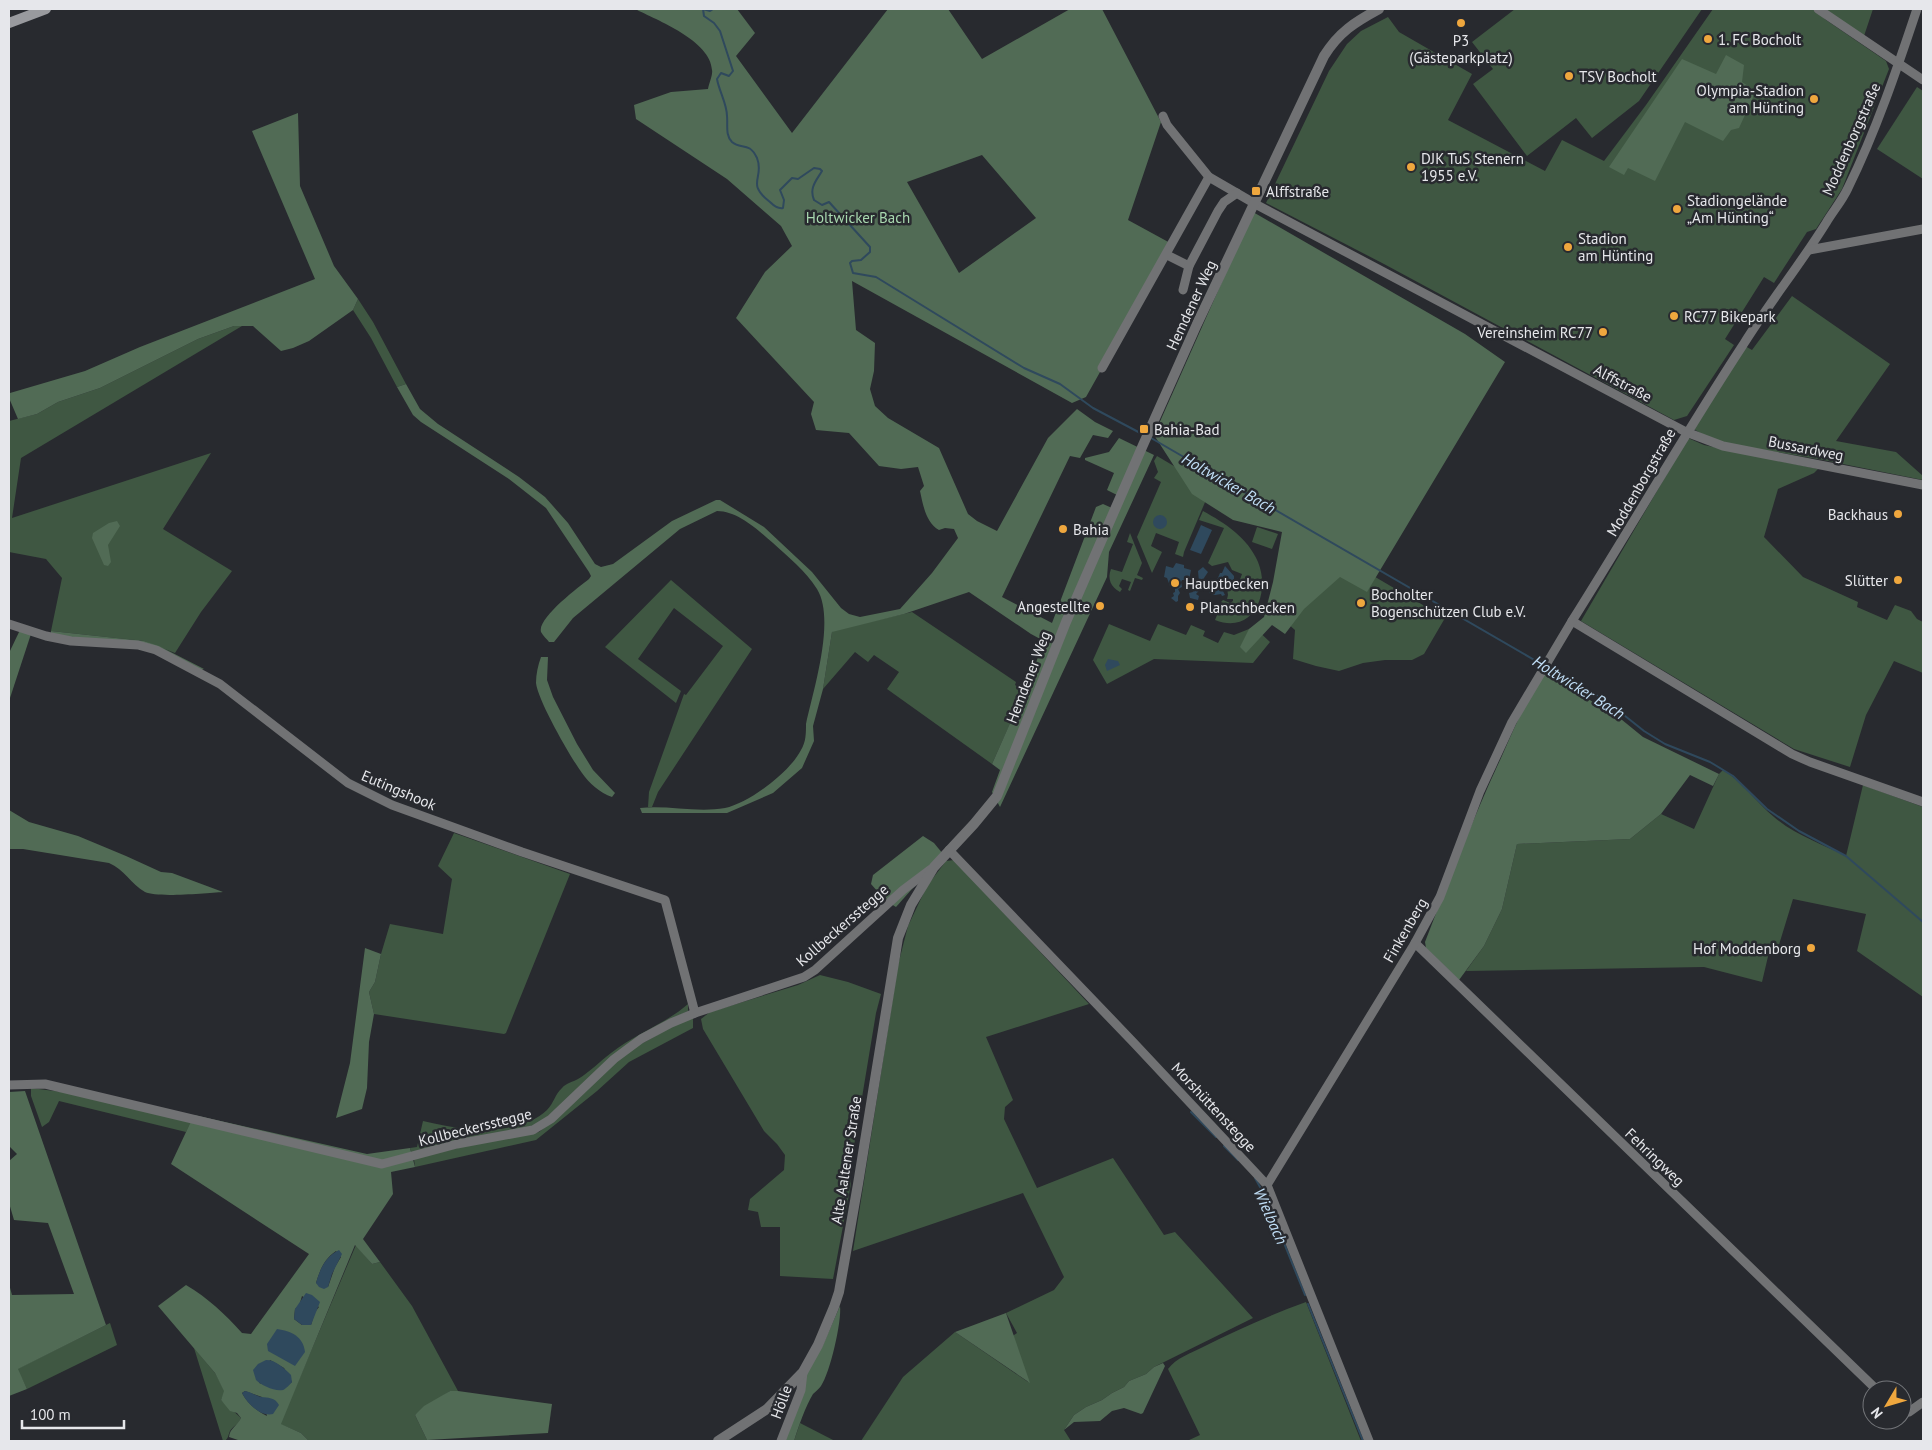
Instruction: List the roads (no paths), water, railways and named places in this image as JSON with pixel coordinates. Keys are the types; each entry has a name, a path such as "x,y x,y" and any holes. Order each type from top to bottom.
{"main road":[{"path":"9,23 46,9"}],"street":[{"name":"Hemdener Weg","path":"949,850 974,824 1000,789 1066,622 1143,445 1197,324 1256,203 1324,56 1333,41 1343,30 1379,9"},
{"name":"Hemdener Weg","path":"1343,30 1388,9"},
{"path":"1818,9 1923,80"},
{"name":"Moddenborgstraße","path":"1572,621 1626,536 1686,432 1744,342 1809,250 1848,188 1899,63 1917,9"},
{"path":"1163,116 1167,125 1209,177 1256,203"},
{"path":"1102,368 1209,177"},
{"name":"Hemdener Weg","path":"1183,290 1189,266 1218,210 1224,202 1236,193"},
{"name":"Alffstraße","path":"1256,203 1686,432"},
{"path":"1809,250 1923,229"},
{"name":"Hemdener Weg","path":"1167,255 1189,266"},
{"name":"Bussardweg","path":"1686,432 1723,446 1923,485"},
{"path":"1572,621 1792,754 1923,802"},
{"name":"Finkenberg","path":"1267,1185 1415,943 1440,897 1480,791 1512,722 1572,621"},
{"name":"Eutingshook","path":"9,624 46,636 71,641 138,645 156,650 220,684 348,783 383,801 522,852 665,900 695,1013"},
{"name":"Alte Aaltener Straße","path":"718,1441 767,1408 803,1372 818,1345 839,1292 898,938 911,905 934,867 949,850"},
{"name":"Morshüttenstegge","path":"949,850 1134,1042 1267,1185 1369,1441"},
{"name":"Kollbeckersstegge","path":"9,1085 45,1084 382,1164 457,1144 532,1130 551,1119 614,1058 641,1039 695,1013 804,977 815,970 903,890 934,867"},
{"name":"Fehringweg","path":"1415,943 1867,1380"},
{"name":"Hölle","path":"781,1441 801,1390 803,1372"},
{"path":"1912,1409 1923,1402"}],"water":[{"path":"1157,515 1163,515 1167,522 1163,529 1157,529 1153,525 1153,519"},
{"path":"1201,525 1212,530 1201,554 1190,550"},
{"name":"Hauptbecken","path":"1176,563 1184,565 1184,568 1191,570 1189,580 1182,580 1181,582 1182,587 1178,589 1180,593 1176,602 1171,598 1174,596 1175,587 1170,586 1167,578 1164,577 1166,566 1173,568"},
{"path":"1225,566 1234,576 1234,587 1221,582 1220,585 1225,595 1209,593 1210,591 1205,589 1206,587 1214,590 1215,587 1212,586 1214,582 1218,583 1219,581 1217,580"},
{"path":"1203,567 1208,572 1204,578 1204,585 1196,594 1199,596 1198,600 1190,598 1189,593 1193,592 1192,587 1197,581 1199,582 1198,571"},
{"path":"1108,659 1118,661 1120,665 1107,671 1105,665"},
{"path":"339,1250 342,1254 328,1287 324,1289 319,1287 316,1283 321,1268 330,1256"},
{"path":"306,1293 312,1295 320,1302 311,1325 302,1325 294,1319 295,1309"},
{"path":"277,1329 296,1335 304,1346 305,1352 295,1366 268,1351 267,1344"},
{"path":"270,1360 283,1367 291,1375 292,1382 284,1389 272,1389 256,1380 253,1370 258,1364"},
{"path":"245,1391 273,1399 279,1405 273,1414 263,1413 247,1401 242,1393"}],"waterway":[{"name":"Holtwicker Bach","path":"713,9 710,11 703,9 704,16 714,23 720,31 733,71 729,76 721,73 717,79 727,111 728,136 735,144 751,149 757,158 759,165 757,185 763,195 775,206 783,208 784,200 780,190 792,178 798,179 814,168 820,169 822,171 812,192 814,200 822,205 829,202 870,247 870,252 861,260 850,263 853,273 876,277 1024,368 1060,384 1093,408 1144,435"},
{"name":"Holtwicker Bach","path":"1151,438 1543,665"},
{"name":"Holtwicker Bach","path":"1547,667 1605,700 1644,731 1665,744 1710,762 1733,776 1767,809 1799,831 1846,856 1923,922"},
{"name":"Wielbach","path":"1191,1112 1216,1137"},
{"name":"Wielbach","path":"1224,1146 1238,1160"},
{"name":"Wielbach","path":"1255,1178 1265,1196 1305,1295"},
{"name":"Wielbach","path":"1308,1304 1363,1441"}],"place":[{"name":"P3 (Gästeparkplatz)","path":"1461,23"},
{"name":"1. FC Bocholt","path":"1708,39"},
{"name":"TSV Bocholt","path":"1569,76"},
{"name":"Olympia-Stadion am Hünting","path":"1814,99"},
{"name":"DJK TuS Stenern 1955 e.V.","path":"1411,167"},
{"name":"Alffstraße","path":"1256,191"},
{"name":"Stadiongelände „Am Hünting“","path":"1677,209"},
{"name":"Stadion am Hünting","path":"1568,247"},
{"name":"RC77 Bikepark","path":"1674,316"},
{"name":"Vereinsheim RC77","path":"1603,332"},
{"name":"Bahia-Bad","path":"1144,429"},
{"name":"Backhaus","path":"1898,514"},
{"name":"Bahia","path":"1063,529"},
{"name":"Slütter","path":"1898,580"},
{"name":"Hauptbecken","path":"1175,583"},
{"name":"Bocholter Bogenschützen Club e.V.","path":"1361,603"},
{"name":"Angestellte","path":"1100,606"},
{"name":"Planschbecken","path":"1190,607"},
{"name":"Hof Moddenborg","path":"1811,948"}]}
